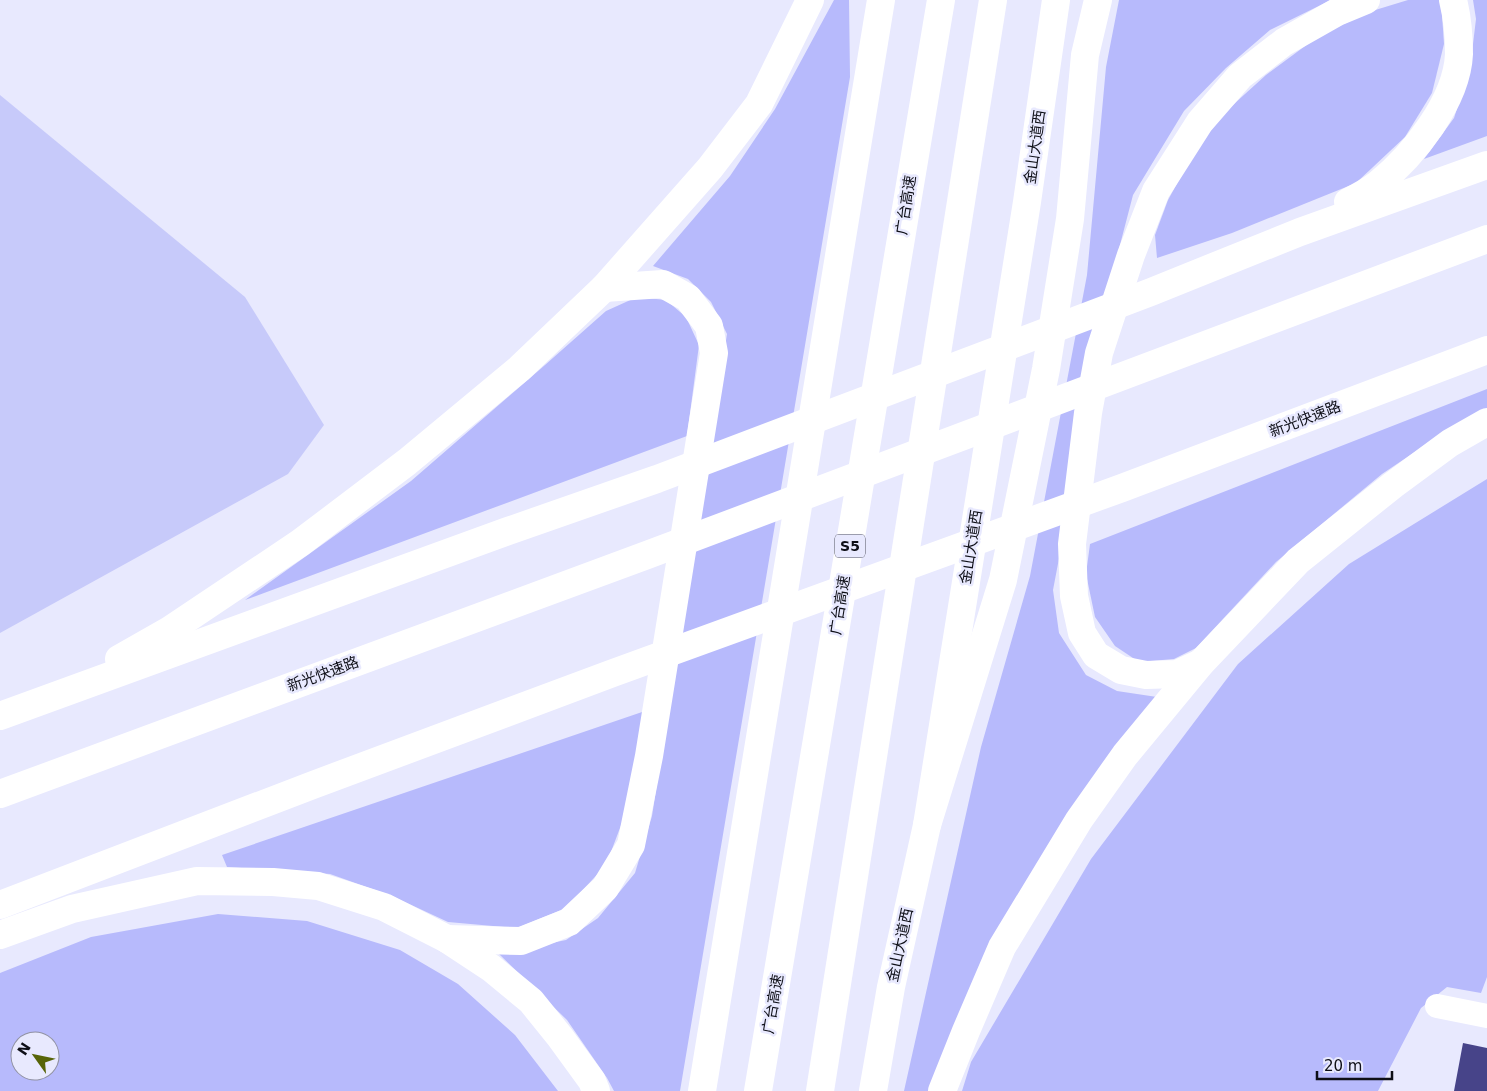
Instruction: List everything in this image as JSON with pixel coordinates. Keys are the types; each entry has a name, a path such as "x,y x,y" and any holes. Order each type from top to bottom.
{"main road":[{"path":"56,696 170,630 300,543 407,462 511,375 604,288 710,168 759,104 810,0"},
{"path":"702,1091 881,0"},
{"name":"广台高速","path":"758,1091 941,0"},
{"path":"820,1091 993,0"},
{"name":"金山大道西","path":"873,1091 891,987 927,825 1027,202 1056,0"},
{"path":"927,825 1005,570 1046,370 1070,219 1085,55 1098,0"},
{"path":"1201,664 1177,674 1146,675 1122,670 1096,655 1082,632 1074,596 1072,544 1088,413 1099,353 1131,254 1156,191 1200,122 1240,76 1284,42 1337,12 1366,0"},
{"path":"1300,232 1377,185 1409,155 1437,117 1451,90 1459,54 1453,0"},
{"path":"0,716 657,479 1151,292 1300,232 1487,165"},
{"name":"新光快速路","path":"0,794 647,555 1487,239"},
{"path":"447,939 521,941 569,922 605,888 631,845 649,756 714,353 709,326 688,298 663,284 604,288"},
{"name":"新光快速路","path":"0,905 313,785 1122,488 1487,350"},
{"path":"942,1091 1002,948 1079,820 1125,755 1201,664 1298,561 1450,443 1487,422"},
{"path":"0,935 72,909 197,881 274,882 318,886 384,907 447,939 491,968 531,1001 592,1081 596,1091"}],"street":[{"path":"1437,1006 1487,1016"}],"shaded area":[{"path":"834,0 849,0 850,77 680,1091 614,1091 567,1020 499,954 566,940 598,918 635,873 652,816 727,334 711,302 688,279 653,266 730,176 775,109"},
{"path":"1119,0 1331,0 1270,30 1226,68 1184,111 1133,195 1115,264 1053,590 1059,633 1086,675 1117,691 1157,697 931,1091 904,1091 981,747 1030,576 1087,275 1106,67"},
{"path":"1408,0 1441,0 1444,44 1432,93 1405,137 1356,183 1232,233 1157,258 1155,235 1168,200 1196,149 1224,113 1266,75 1320,35 1372,11"},
{"path":"1473,0 1487,0 1487,136 1424,159 1454,118 1470,69 1476,19"},
{"path":"0,95 245,297 324,425 288,474 0,633"},
{"path":"637,297 666,300 686,317 699,345 687,436 245,600 411,481 606,311"},
{"path":"1487,389 1487,409 1458,423 1382,474 1276,562 1196,648 1174,659 1139,662 1115,646 1095,617 1086,574 1090,544"},
{"path":"1487,479 1487,977 1481,993 1447,987 1421,1008 1378,1091 962,1091 971,1062 1091,859 1238,664 1349,564"},
{"path":"645,711 623,820 606,865 566,908 517,928 448,922 392,896 330,874 227,867 222,855"},
{"path":"218,914 307,921 400,950 458,984 515,1035 558,1091 0,1091 0,973 91,937"}],"building":[{"path":"1463,1043 1487,1048 1487,1091 1454,1091"}]}
